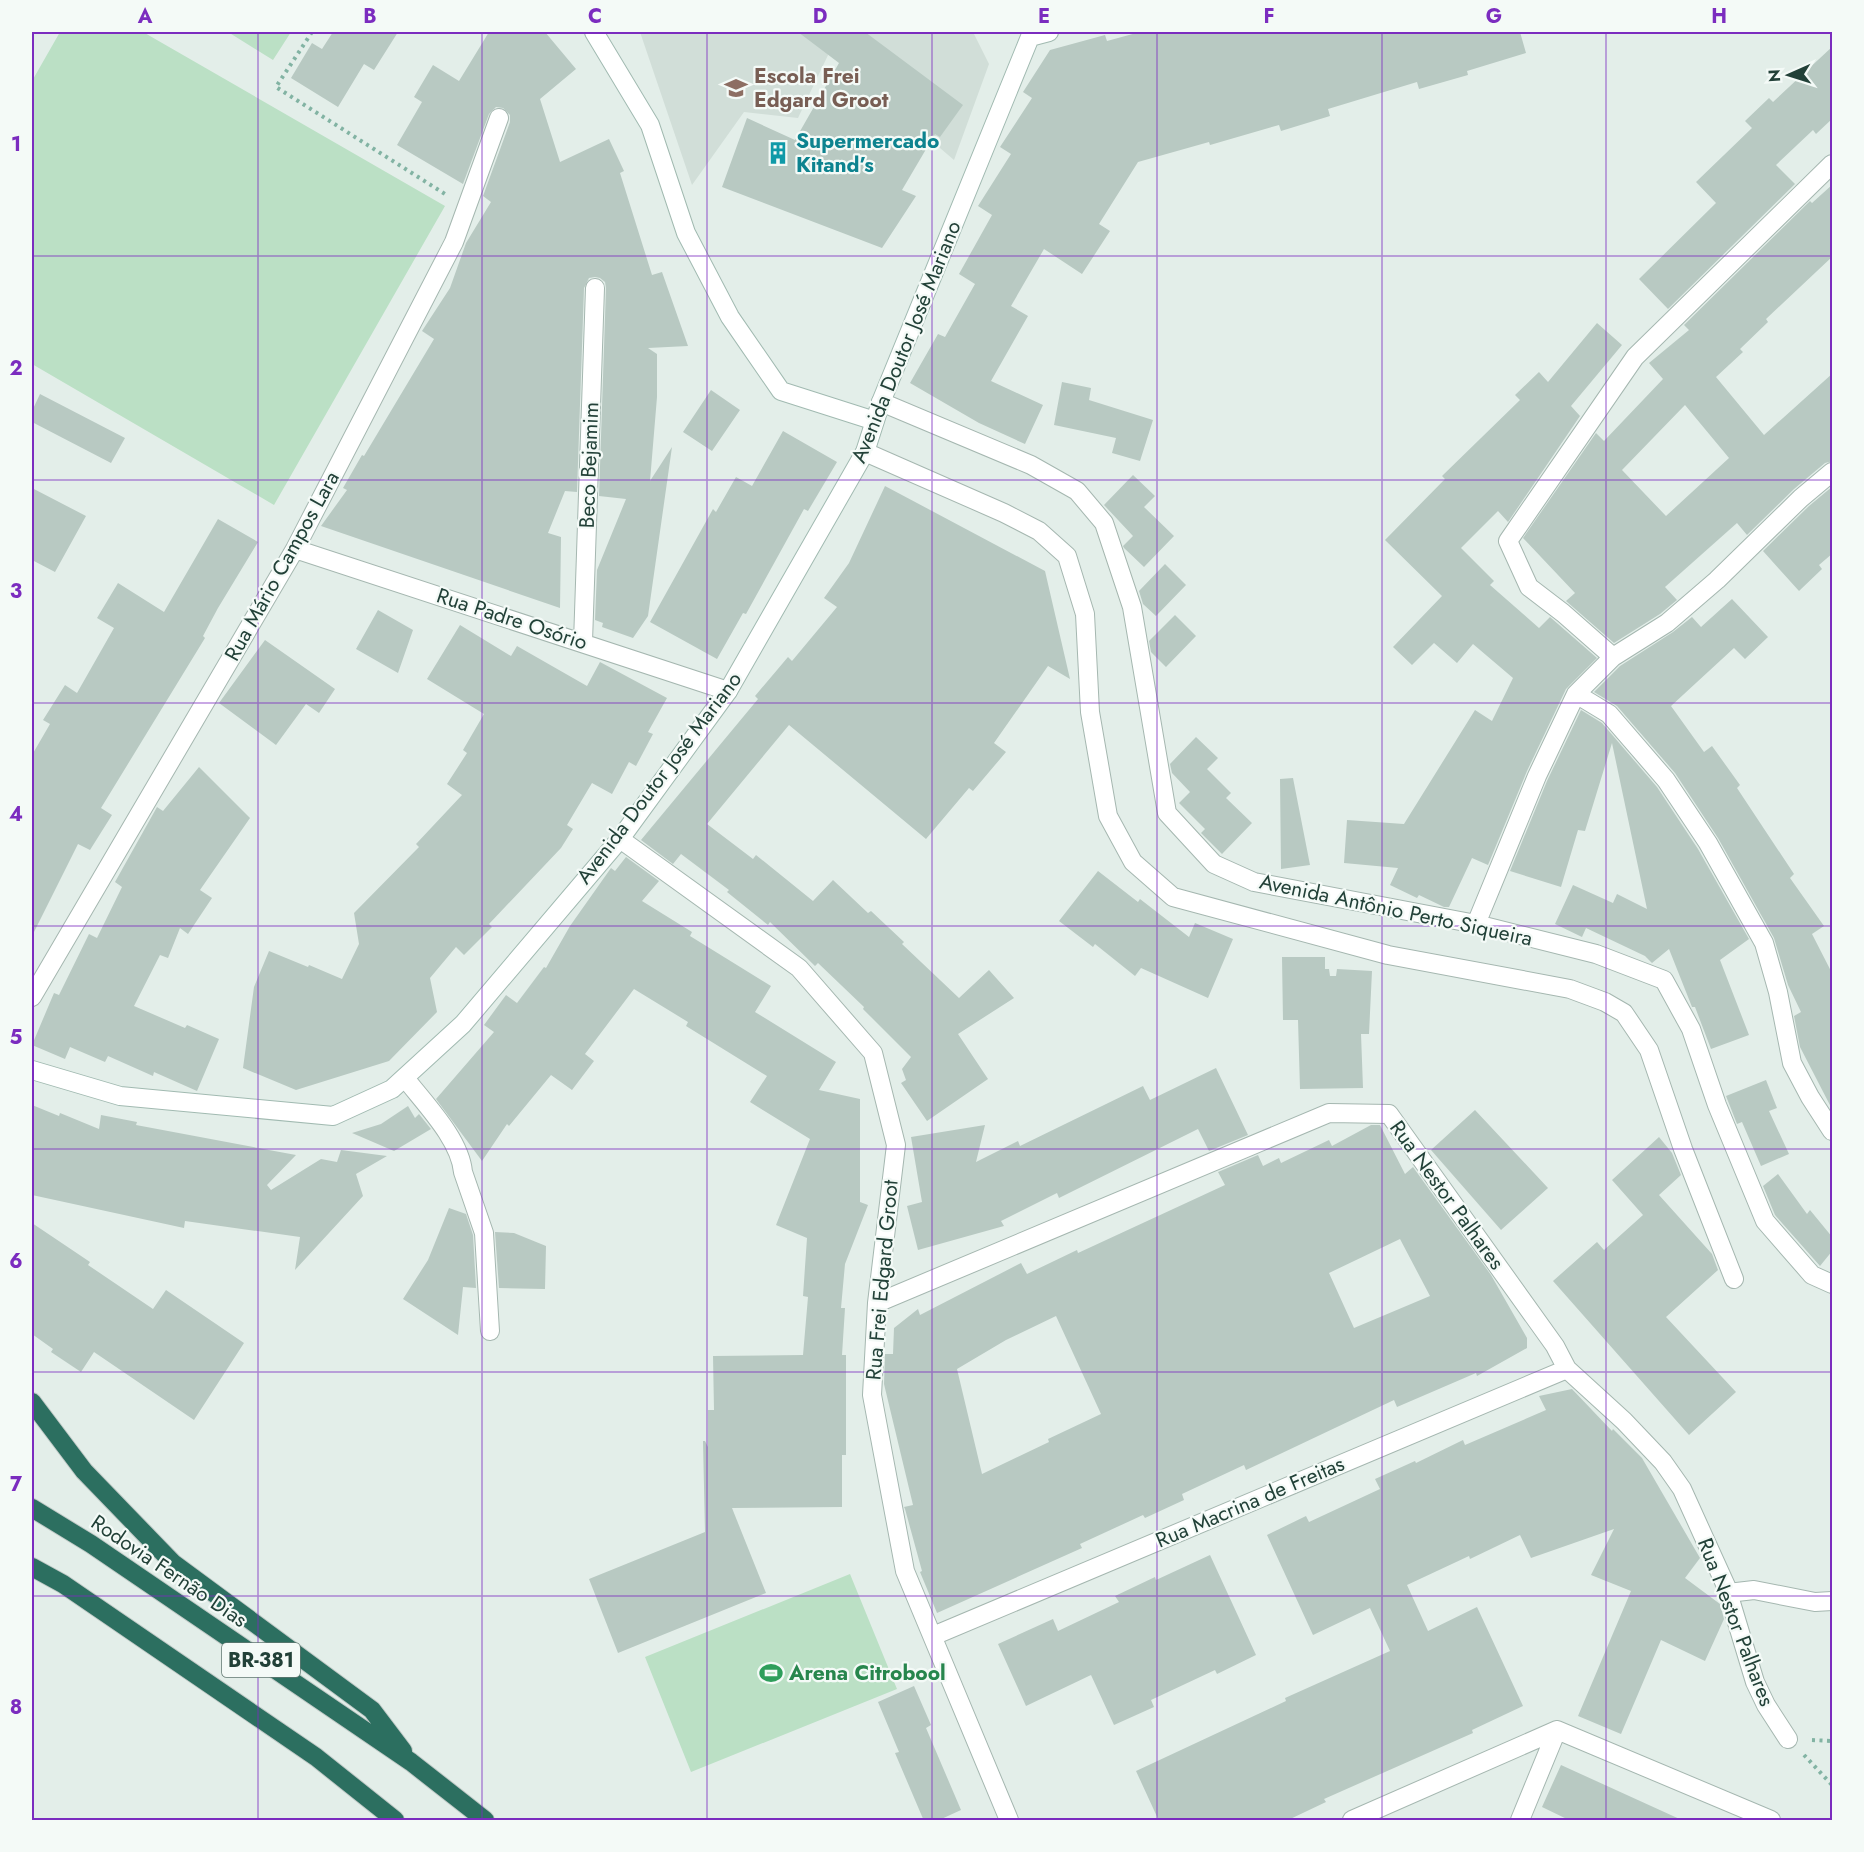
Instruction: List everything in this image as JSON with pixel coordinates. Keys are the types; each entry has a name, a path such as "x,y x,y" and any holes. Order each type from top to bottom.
{"highway":[{"path":"32,1402 84,1472 173,1563 372,1710 411,1762"},
{"name":"Rodovia Fernão Dias","path":"32,1508 91,1544 411,1762 485,1821"},
{"name":"BR-381","path":"32,1567 63,1584 316,1757 395,1821"}],"street":[{"path":"594,32 650,125 686,233 730,317 781,391 875,421"},
{"name":"Avenida Doutor José Mariano","path":"32,1070 120,1096 333,1116 392,1089 463,1024 620,839 728,690 865,452 881,402 1028,34 1049,32"},
{"name":"Rua Mário Campos Lara","path":"32,997 296,549 454,242 499,118"},
{"path":"1613,657 1529,587 1508,541 1635,357 1833,164"},
{"name":"Beco Bejamim","path":"583,642 595,288"},
{"name":"Avenida Antônio Perto Siqueira","path":"881,402 1031,465 1077,491 1104,523 1132,607 1167,813 1214,864 1254,882 1476,924 1596,954 1664,980 1690,1029 1765,1221 1812,1275 1833,1284"},
{"name":"Avenida Antônio Perto Siqueira","path":"865,452 1004,513 1039,531 1067,556 1085,614 1090,712 1108,816 1133,862 1173,897 1388,955 1570,990 1605,1002 1624,1013 1649,1050 1683,1149 1734,1279"},
{"path":"1476,924 1537,776 1576,694 1613,657 1667,623 1717,580 1801,498 1833,472"},
{"name":"Rua Padre Osório","path":"296,549 728,690"},
{"path":"1576,694 1609,714 1666,780 1708,843 1764,943 1778,992 1792,1063 1810,1097 1833,1131"},
{"name":"Rua Frei Edgard Groot","path":"620,839 799,968 873,1053 896,1145 878,1303 872,1395 905,1571 1009,1821"},
{"path":"405,1078 453,1142 462,1163 484,1233 490,1331"},
{"name":"Rua Nestor Palhares","path":"878,1303 1329,1113 1389,1114 1555,1346 1567,1369 1624,1421 1663,1462 1682,1490 1728,1593 1755,1682 1766,1705 1788,1738"},
{"name":"Rua Macrina de Freitas","path":"933,1636 1567,1369"},
{"path":"1728,1593 1754,1590 1815,1602 1833,1601"},
{"path":"1352,1821 1557,1730 1771,1821"},
{"path":"1520,1821 1557,1730"}],"path":[{"path":"312,32 276,87 466,208"},
{"path":"1788,1738 1833,1785"}],"shaded area":[{"name":"Escola Frei Edgard Groot","path":"640,32 973,32 989,64 954,160 829,53 798,118 744,112 692,185"}],"green space":[{"path":"60,32 143,32 445,206 274,505 32,364 32,81"},
{"path":"228,32 291,32 273,60"},
{"name":"Arena Citrobool","path":"850,1574 897,1689 691,1772 645,1657"}],"building":[{"path":"333,32 398,32 374,70 364,64 338,107 291,78 312,43 322,49"},
{"path":"489,32 545,32 576,69 540,99 560,162 609,139 624,171 620,173 652,275 662,272 688,346 648,348 657,354 657,397 650,481 672,447 648,616 633,638 602,627 603,623 595,620 597,570 626,499 599,496 606,288 605,282 600,278 589,278 584,288 577,492 565,491 548,533 561,537 560,608 321,526 347,490 343,488 362,455 364,456 434,339 422,331 450,288 466,243 491,202 483,196 510,122 510,115 503,108 496,107 489,114 463,184 397,145 422,102 414,97 433,65 459,81"},
{"path":"798,32 865,32 963,105 940,137 935,134 902,190 916,196 882,248 722,187 747,118 795,140 839,63"},
{"path":"1140,32 1520,32 1526,53 1467,71 1468,75 1419,89 1417,82 1328,109 1330,116 1281,131 1279,125 1210,145 1209,142 1138,162 1099,224 1110,231 1082,274 1044,249 1011,306 1028,316 991,381 1043,405 1025,444 979,423 910,383 938,334 945,337 975,284 959,274 992,215 978,206 1011,154 1000,147 1032,98 1023,92 1050,50 1105,35 1107,41"},
{"path":"1833,46 1833,118 1816,134 1813,130 1776,165 1795,184 1668,309 1639,279 1716,203 1696,182 1752,128 1745,121 1769,98 1773,102"},
{"path":"1833,184 1833,256 1766,319 1768,322 1740,349 1743,352 1716,377 1764,435 1833,373 1833,461 1825,463 1794,489 1747,535 1737,523 1665,587 1677,600 1660,614 1614,643 1566,601 1575,593 1523,538 1596,433 1604,441 1663,379 1649,363 1689,330 1684,325 1810,201 1812,203","holes":["1685,405 1729,458 1666,516 1622,470"]},
{"path":"1597,323 1622,345 1571,406 1580,416 1508,522 1498,511 1461,548 1494,581 1490,585 1539,628 1550,617 1597,658 1566,689 1527,771 1488,865 1472,858 1449,907 1444,907 1419,895 1417,898 1390,885 1398,868 1344,863 1347,820 1404,824 1475,710 1492,721 1513,678 1473,644 1457,663 1434,643 1412,665 1393,647 1442,596 1385,540 1445,479 1442,476 1520,400 1515,395 1539,372 1548,382"},
{"path":"1062,382 1091,388 1089,400 1153,420 1140,461 1112,453 1116,438 1054,425"},
{"path":"711,390 740,410 712,451 683,432"},
{"path":"40,394 125,438 111,463 32,422 32,411"},
{"path":"783,431 837,462 808,511 804,509 746,614 743,613 717,659 650,622 713,509 716,512 736,477 752,486"},
{"path":"1133,475 1155,496 1144,507 1174,536 1144,567 1123,546 1133,536 1104,505"},
{"path":"885,486 1045,571 1070,679 1048,666 994,743 1006,752 973,791 969,788 926,839 789,725 707,824 753,859 756,855 813,901 833,880 868,913 871,911 959,998 989,970 1014,998 958,1034 988,1079 927,1121 901,1083 906,1080 902,1069 911,1057 863,1009 864,1007 818,963 815,966 770,922 768,925 727,892 729,890 681,854 673,864 641,840 758,699 755,696 788,657 792,661 837,607 824,598 849,563"},
{"path":"1833,486 1833,553 1819,565 1822,569 1799,591 1763,551"},
{"path":"32,488 86,516 55,572 32,560"},
{"path":"218,519 258,542 218,608 203,636 205,638 101,808 112,815 90,850 78,844 32,936 32,755 50,724 43,720 65,685 77,693 114,628 97,618 118,583 164,612"},
{"path":"1165,564 1186,585 1156,616 1143,604 1139,591"},
{"path":"1732,599 1768,637 1745,659 1734,648 1671,706 1704,752 1712,746 1740,785 1737,788 1794,874 1790,878 1824,926 1812,934 1833,975 1833,1111 1800,1047 1794,1016 1801,1012 1788,985 1774,938 1718,838 1675,773 1617,706 1594,692 1620,666 1692,617 1701,627"},
{"path":"378,610 413,630 398,673 356,649"},
{"path":"1175,615 1196,636 1166,667 1151,652 1149,641"},
{"path":"460,625 511,656 517,646 587,686 600,662 667,698 648,732 653,734 636,766 629,762 612,794 592,783 567,825 573,829 561,848 489,924 492,927 464,955 456,947 430,978 437,1012 389,1061 296,1090 243,1068 254,987 269,951 342,979 359,944 354,913 419,847 416,844 462,795 447,784 467,753 463,750 484,714 427,679"},
{"path":"265,640 335,689 319,713 306,704 276,745 219,703"},
{"path":"1581,710 1602,723 1657,787 1698,849 1749,939 1720,960 1749,1035 1711,1049 1669,949 1652,963 1645,956 1586,928 1582,937 1555,924 1573,885 1613,903 1617,894 1647,909 1612,743 1585,831 1578,830 1561,887 1510,871 1547,781"},
{"path":"1196,737 1218,758 1207,769 1231,793 1226,798 1252,823 1222,854 1201,833 1205,829 1179,803 1190,792 1172,773 1170,764"},
{"path":"199,767 250,818 200,890 212,898 188,934 180,928 168,958 160,955 134,1006 185,1028 187,1025 219,1039 197,1091 154,1072 153,1076 108,1056 105,1062 70,1047 65,1059 32,1045 54,993 59,995 89,934 97,938 122,887 115,882 157,807 163,811"},
{"path":"1293,778 1310,865 1281,869 1280,779"},
{"path":"626,857 659,881 642,901 692,932 690,936 771,986 755,1012 836,1062 819,1090 860,1099 860,1202 868,1205 845,1264 841,1308 845,1308 842,1355 846,1355 846,1455 842,1455 842,1507 732,1508 766,1593 618,1653 589,1579 705,1532 703,1441 708,1447 708,1410 714,1410 713,1356 803,1355 808,1297 803,1296 807,1238 776,1225 810,1139 750,1102 767,1076 686,1026 688,1022 634,989 585,1054 594,1061 572,1090 551,1075 509,1126 507,1124 482,1161 436,1099 494,1032 484,1025 506,995 517,1003 544,967 546,968 570,926 611,868 615,871"},
{"path":"1098,871 1138,902 1140,899 1189,937 1195,923 1233,939 1208,998 1141,968 1135,976 1095,944 1093,947 1059,921"},
{"path":"1282,957 1325,957 1325,969 1329,969 1330,976 1336,976 1337,969 1372,971 1369,1034 1361,1034 1363,1088 1300,1089 1298,1020 1283,1020"},
{"path":"1216,1068 1248,1135 1209,1151 1198,1129 1059,1198 1057,1193 1001,1221 1004,1226 918,1250 907,1206 922,1202 911,1137 985,1125 976,1162 1018,1141 1020,1146 1143,1086 1150,1100"},
{"path":"1766,1080 1777,1108 1769,1111 1789,1154 1761,1166 1742,1122 1737,1124 1726,1096"},
{"path":"32,1105 59,1116 60,1113 99,1129 101,1115 137,1122 136,1125 296,1155 267,1185 271,1190 321,1159 337,1162 341,1150 387,1156 356,1174 363,1196 295,1270 300,1237 185,1221 184,1228 32,1195"},
{"path":"408,1106 415,1118 419,1114 431,1129 394,1151 352,1133 381,1124"},
{"path":"1475,1110 1548,1188 1501,1230 1431,1150"},
{"path":"1371,1125 1380,1125 1405,1174 1413,1167 1491,1275 1527,1338 1527,1348 1477,1376 1476,1373 1397,1407 1394,1400 1246,1470 1244,1465 1182,1494 1184,1500 1145,1518 1143,1515 1080,1544 1082,1548 937,1613 920,1572 922,1571 904,1507 913,1505 884,1384 885,1354 893,1354 894,1328 918,1309 920,1315 1021,1263 1027,1274 1225,1185 1218,1172 1258,1155 1263,1166 1279,1158 1281,1163 1329,1140 1332,1146","holes":["1400,1239 1430,1296 1354,1328 1329,1273","1056,1316 1101,1414 982,1474 957,1369 1006,1340"]},
{"path":"1659,1137 1672,1153 1681,1175 1659,1195 1712,1254 1718,1270 1666,1317 1736,1392 1689,1435 1553,1281 1597,1242 1604,1250 1643,1215 1612,1180"},
{"path":"1778,1174 1807,1214 1810,1210 1833,1238 1833,1250 1820,1266 1775,1215 1763,1186"},
{"path":"449,1208 466,1214 473,1235 476,1288 463,1287 458,1335 403,1299 428,1260"},
{"path":"32,1223 90,1262 88,1265 153,1309 166,1290 244,1343 194,1420 94,1352 81,1372 51,1352 53,1349 32,1334"},
{"path":"495,1232 514,1233 546,1246 545,1289 499,1288"},
{"path":"1572,1389 1612,1431 1613,1429 1642,1458 1700,1558 1685,1578 1720,1604 1724,1619 1705,1661 1661,1640 1621,1734 1578,1716 1631,1591 1591,1575 1614,1529 1531,1558 1520,1535 1407,1585 1428,1631 1477,1607 1523,1706 1472,1730 1473,1733 1324,1799 1326,1802 1286,1821 1159,1821 1136,1771 1286,1701 1285,1698 1390,1651 1370,1608 1313,1635 1267,1535 1306,1516 1309,1522 1380,1489 1375,1479 1415,1461 1416,1463 1463,1440 1465,1445 1546,1410 1539,1396"},
{"path":"1210,1555 1256,1655 1217,1674 1215,1670 1151,1700 1154,1707 1114,1725 1091,1675 1026,1706 998,1644 1053,1619 1058,1631 1119,1602 1115,1596"},
{"path":"914,1686 931,1725 926,1728 961,1810 937,1821 924,1821 895,1753 899,1752 878,1702"},
{"path":"1561,1765 1684,1821 1571,1821 1542,1807"}],"place":[{"name":"Escola Frei Edgard Groot","path":"736,88"},
{"name":"Supermercado Kitand’s","path":"778,153"},
{"name":"Arena Citrobool","path":"771,1673"}]}
